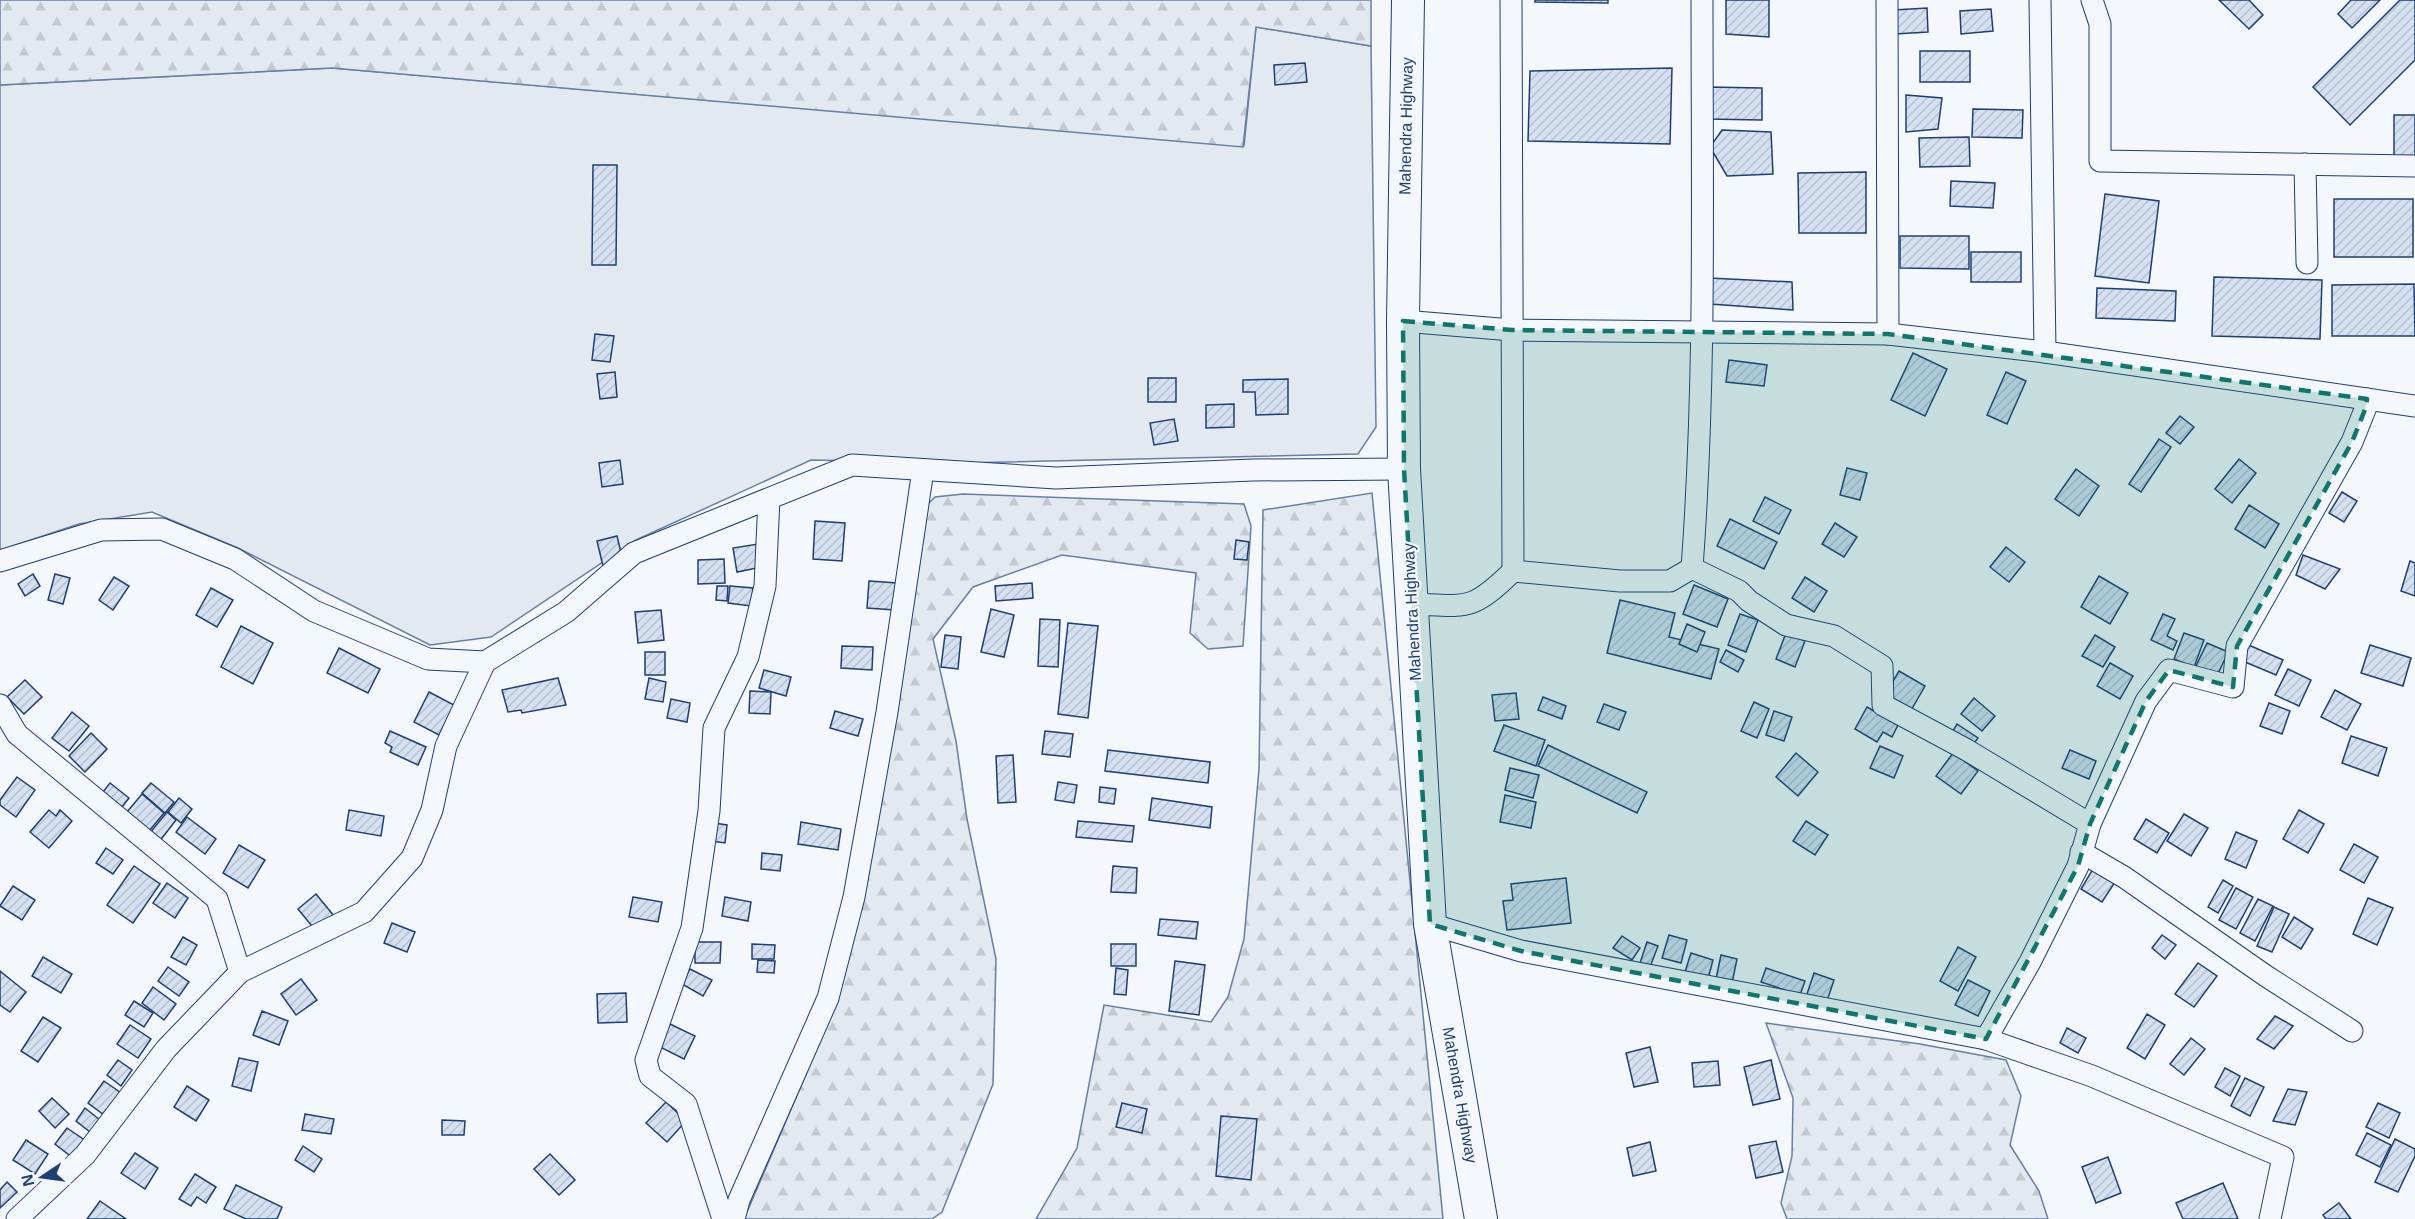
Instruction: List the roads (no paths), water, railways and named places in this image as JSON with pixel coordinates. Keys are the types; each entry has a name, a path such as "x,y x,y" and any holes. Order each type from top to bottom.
{"highway":[{"name":"Mahendra Highway","path":"1408,0 1403,321 1404,469 1430,924 1481,1219"}],"street":[{"path":"1412,604 1465,606 1487,597 1513,571 1512,0"},
{"path":"1692,568 1698,492 1703,330 1702,0"},
{"path":"1887,0 1887,334"},
{"path":"2040,0 2045,352"},
{"path":"2092,0 2100,24 2100,161 2415,166"},
{"path":"2305,164 2307,263"},
{"path":"1403,321 1512,330 1703,330 1887,334 2045,352 2415,406"},
{"path":"1986,1039 2030,962 2078,866 2090,824 2146,701 2169,670 2233,687 2236,646 2352,442 2367,399"},
{"path":"17,1219 85,1155 166,1049 240,972 364,912 412,858 432,810 446,747 485,662 566,612 634,553 852,465 1056,478 1253,470 1404,469"},
{"path":"734,1219 739,1200 828,998 854,897 887,712 923,470"},
{"path":"723,1219 686,1104 650,1076 646,1060 692,928 710,811 714,728 748,657 765,586 769,499"},
{"path":"0,561 101,530 162,529 235,559 315,611 428,659 485,662"},
{"path":"1513,571 1620,581 1670,581 1692,568"},
{"path":"1692,568 1739,591 1749,601 1786,625 1834,636 1882,666 1883,705 1967,750 2090,824"},
{"path":"0,705 17,734 217,899 240,972"},
{"path":"2081,852 2124,877 2266,976 2352,1031"},
{"path":"1430,924 1521,951 1986,1039 2092,1076 2283,1157 2270,1219"}]}
